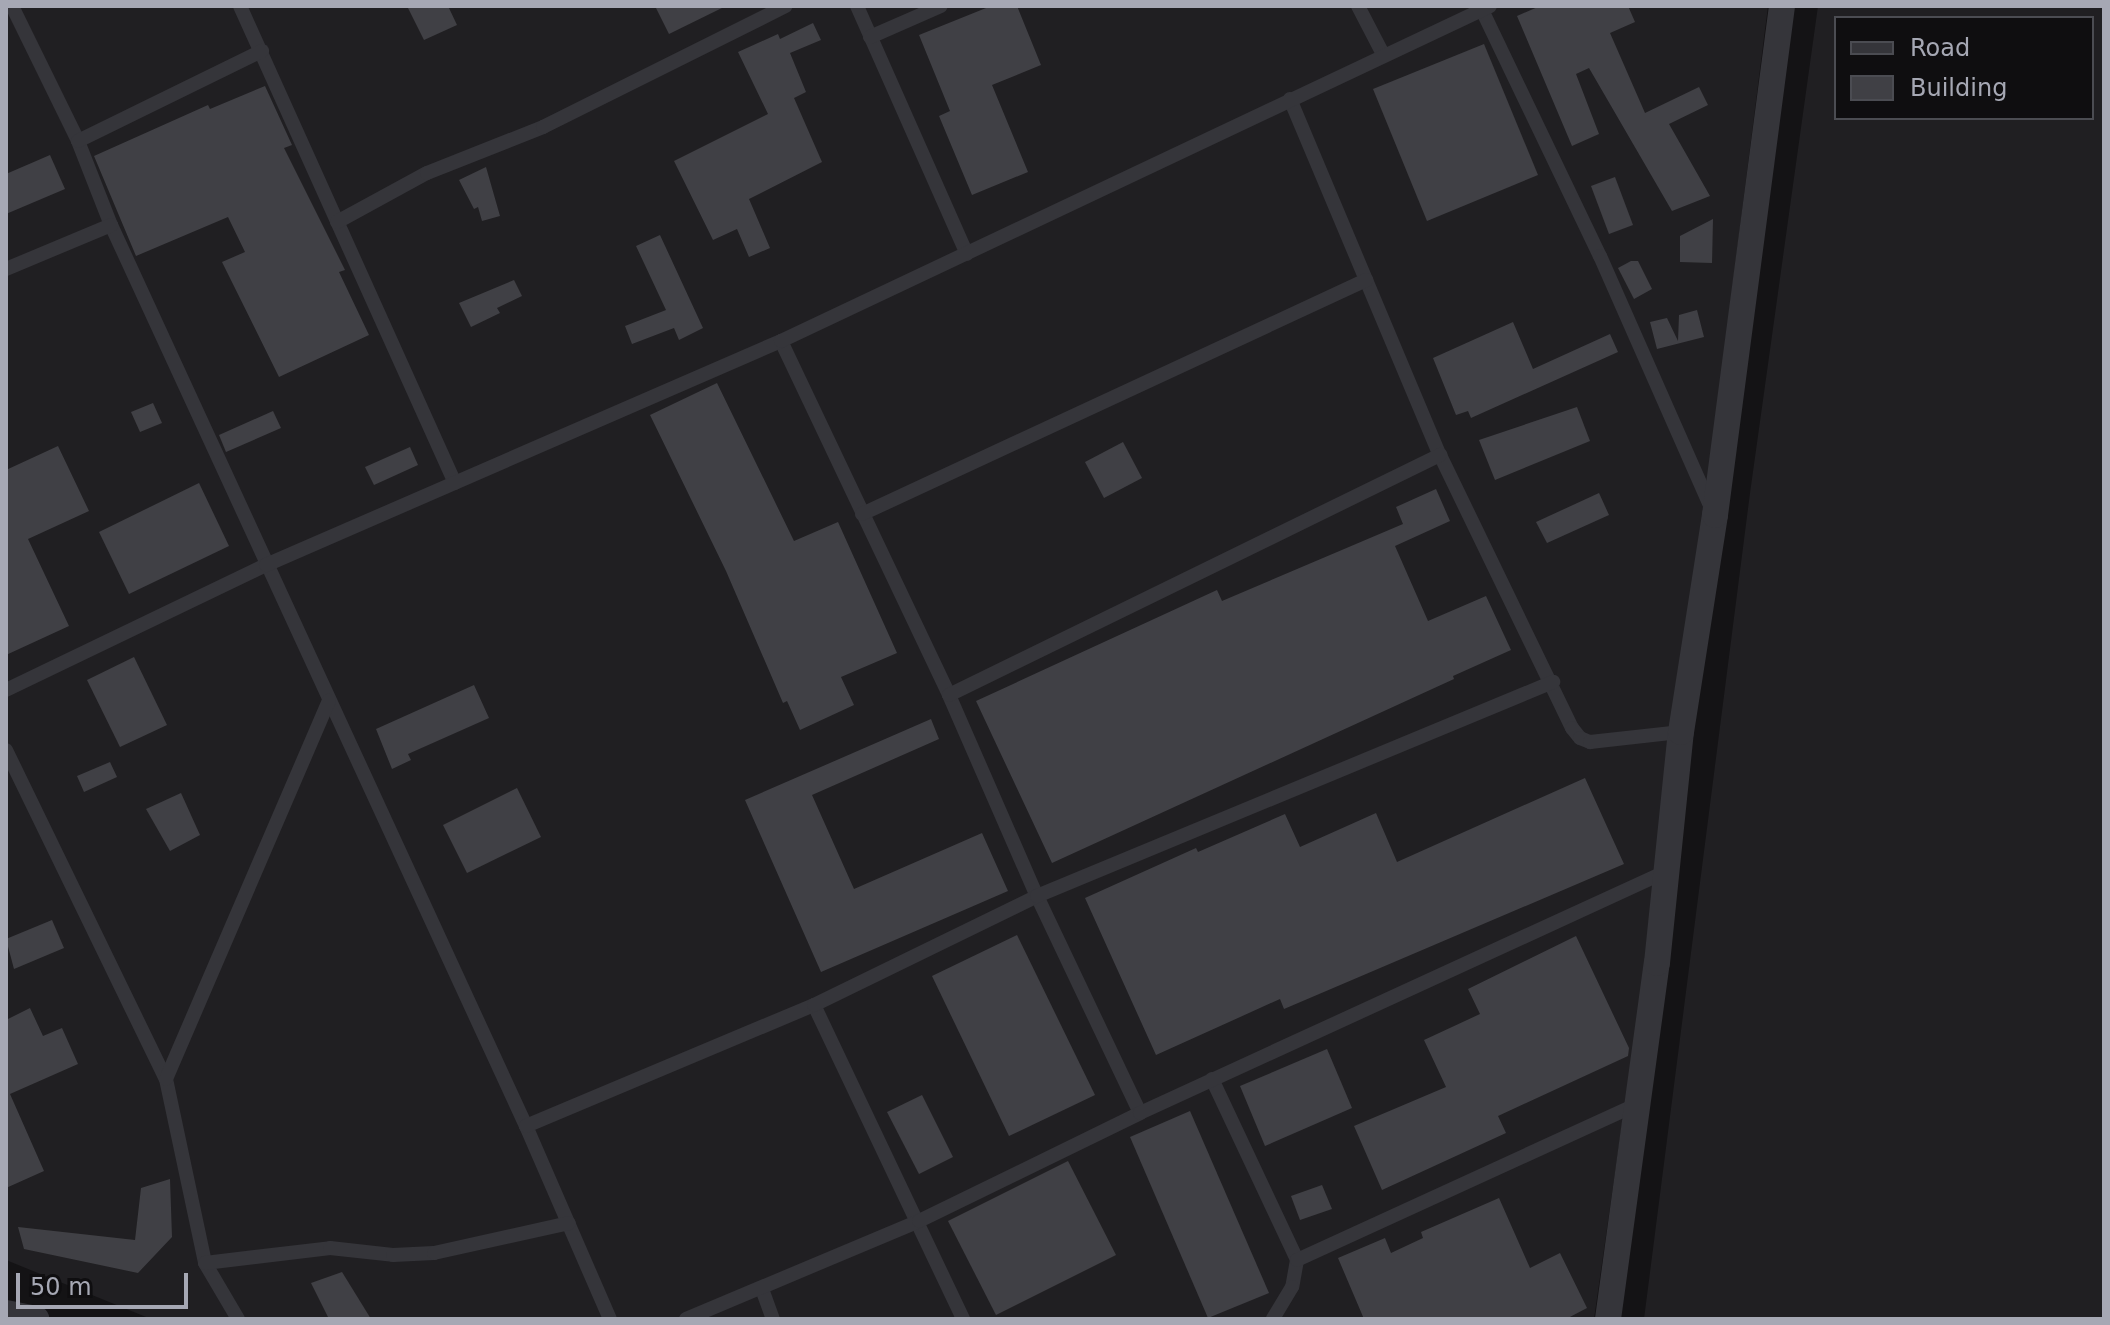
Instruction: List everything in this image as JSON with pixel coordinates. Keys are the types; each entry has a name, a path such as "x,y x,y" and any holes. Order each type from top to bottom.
{"street":[{"path":"1608,1319 1667,871 1681,732 1715,515 1782,6"},
{"path":"6,1313 36,1319"}],"lane":[{"path":"12,6 78,141 111,225 526,1126 610,1319"},
{"path":"240,6 455,483"},
{"path":"337,222 427,173 543,127 786,6"},
{"path":"857,6 967,254"},
{"path":"870,37 941,6"},
{"path":"1358,6 1383,54"},
{"path":"6,690 266,565 781,341 1486,8 1715,515"},
{"path":"78,141 262,51"},
{"path":"1290,99 1440,455 1553,682 1572,728 1580,738 1590,742 1681,732"},
{"path":"6,269 111,225"},
{"path":"862,514 1366,280"},
{"path":"781,341 949,695 1037,896 1140,1113"},
{"path":"949,695 1440,455"},
{"path":"526,1126 814,1005 1037,896 1553,682"},
{"path":"166,1079 329,701"},
{"path":"6,750 166,1079 205,1263 238,1319"},
{"path":"686,1319 919,1221 1212,1079 1667,871"},
{"path":"814,1005 963,1319"},
{"path":"1212,1079 1297,1260 1292,1287 1283,1309 1273,1319"},
{"path":"1297,1260 1638,1104"},
{"path":"205,1263 330,1248 393,1255 434,1253 569,1223"},
{"path":"762,1289 773,1319"},
{"path":"6,1306 42,1319"}],"shaded area":[{"path":"6,6 1768,6 1659,867 1594,1319 151,1319 6,1260"},
{"path":"1818,6 2104,6 2104,1319 1644,1319 1750,493"}],"building":[{"path":"407,6 448,6 457,25 424,40"},
{"path":"655,6 726,6 669,34"},
{"path":"991,6 1017,6 1041,65 992,85 1028,172 972,195 939,116 950,111 919,35"},
{"path":"1540,6 1628,6 1635,22 1610,33 1645,113 1699,87 1708,105 1669,124 1710,196 1672,211 1589,68 1576,74 1599,134 1572,146 1517,16"},
{"path":"813,23 821,40 790,53 806,92 794,98 822,162 749,199 770,248 749,257 737,229 713,240 674,161 768,114 738,52 778,34 780,39"},
{"path":"1484,44 1538,175 1427,221 1373,89"},
{"path":"265,86 292,145 284,148 345,270 339,272 369,335 279,377 222,262 245,252 228,217 136,256 94,156 208,105 210,109"},
{"path":"50,155 65,189 6,214 6,174"},
{"path":"486,167 500,216 482,221 478,207 474,209 459,180"},
{"path":"1615,177 1633,225 1609,234 1591,186"},
{"path":"1713,219 1712,263 1680,262 1680,236"},
{"path":"660,235 703,328 679,340 674,328 632,344 625,326 666,310 636,246"},
{"path":"1638,261 1652,289 1634,299 1618,268"},
{"path":"514,280 522,296 497,308 500,313 471,327 459,303"},
{"path":"1697,310 1704,337 1657,349 1650,322 1667,318 1678,341 1679,315"},
{"path":"1513,322 1533,369 1610,334 1618,352 1471,418 1468,411 1456,415 1433,358"},
{"path":"717,383 794,541 838,522 897,653 841,677 854,705 800,730 787,701 783,703 726,571 650,415"},
{"path":"153,403 162,423 140,432 131,412"},
{"path":"1577,407 1590,441 1495,480 1479,440"},
{"path":"273,411 281,428 226,452 219,435"},
{"path":"1123,442 1142,478 1104,498 1085,462"},
{"path":"58,446 89,511 28,539 69,626 6,655 6,470"},
{"path":"410,447 418,465 374,485 365,467"},
{"path":"199,483 229,546 129,594 99,532"},
{"path":"1436,489 1450,521 1395,546 1428,621 1486,596 1511,650 1052,863 976,701 1217,590 1222,601 1403,524 1396,507"},
{"path":"1599,493 1609,515 1547,543 1536,522"},
{"path":"134,657 167,725 120,747 87,680"},
{"path":"474,685 489,718 408,754 411,760 392,769 376,729"},
{"path":"931,719 939,739 812,795 854,889 982,833 1008,891 821,972 745,800"},
{"path":"110,762 117,777 84,792 77,776"},
{"path":"1585,778 1624,864 1284,1009 1280,999 1156,1055 1085,898 1196,848 1198,852 1285,814 1300,847 1376,813 1397,862"},
{"path":"517,788 541,837 467,873 443,825"},
{"path":"181,793 200,835 170,851 146,809"},
{"path":"52,920 64,948 14,969 6,939"},
{"path":"1017,935 1095,1095 1009,1136 932,976"},
{"path":"1576,936 1629,1048 1628,1056 1498,1116 1506,1133 1382,1190 1354,1126 1446,1087 1424,1040 1480,1014 1468,989"},
{"path":"30,1008 43,1036 62,1028 78,1064 10,1094 44,1171 6,1188 6,1020"},
{"path":"1327,1049 1352,1108 1265,1146 1240,1086"},
{"path":"922,1095 953,1157 919,1174 887,1112"},
{"path":"1190,1111 1269,1293 1208,1318 1130,1137"},
{"path":"1068,1161 1116,1255 996,1315 948,1221"},
{"path":"170,1179 172,1237 138,1273 24,1249 18,1227 135,1240 141,1188"},
{"path":"1322,1185 1332,1209 1300,1220 1291,1196"},
{"path":"1499,1198 1530,1268 1560,1253 1587,1308 1566,1319 1364,1319 1338,1258 1385,1238 1391,1253 1423,1238 1421,1232"},
{"path":"342,1272 371,1319 329,1319 311,1283"}]}
